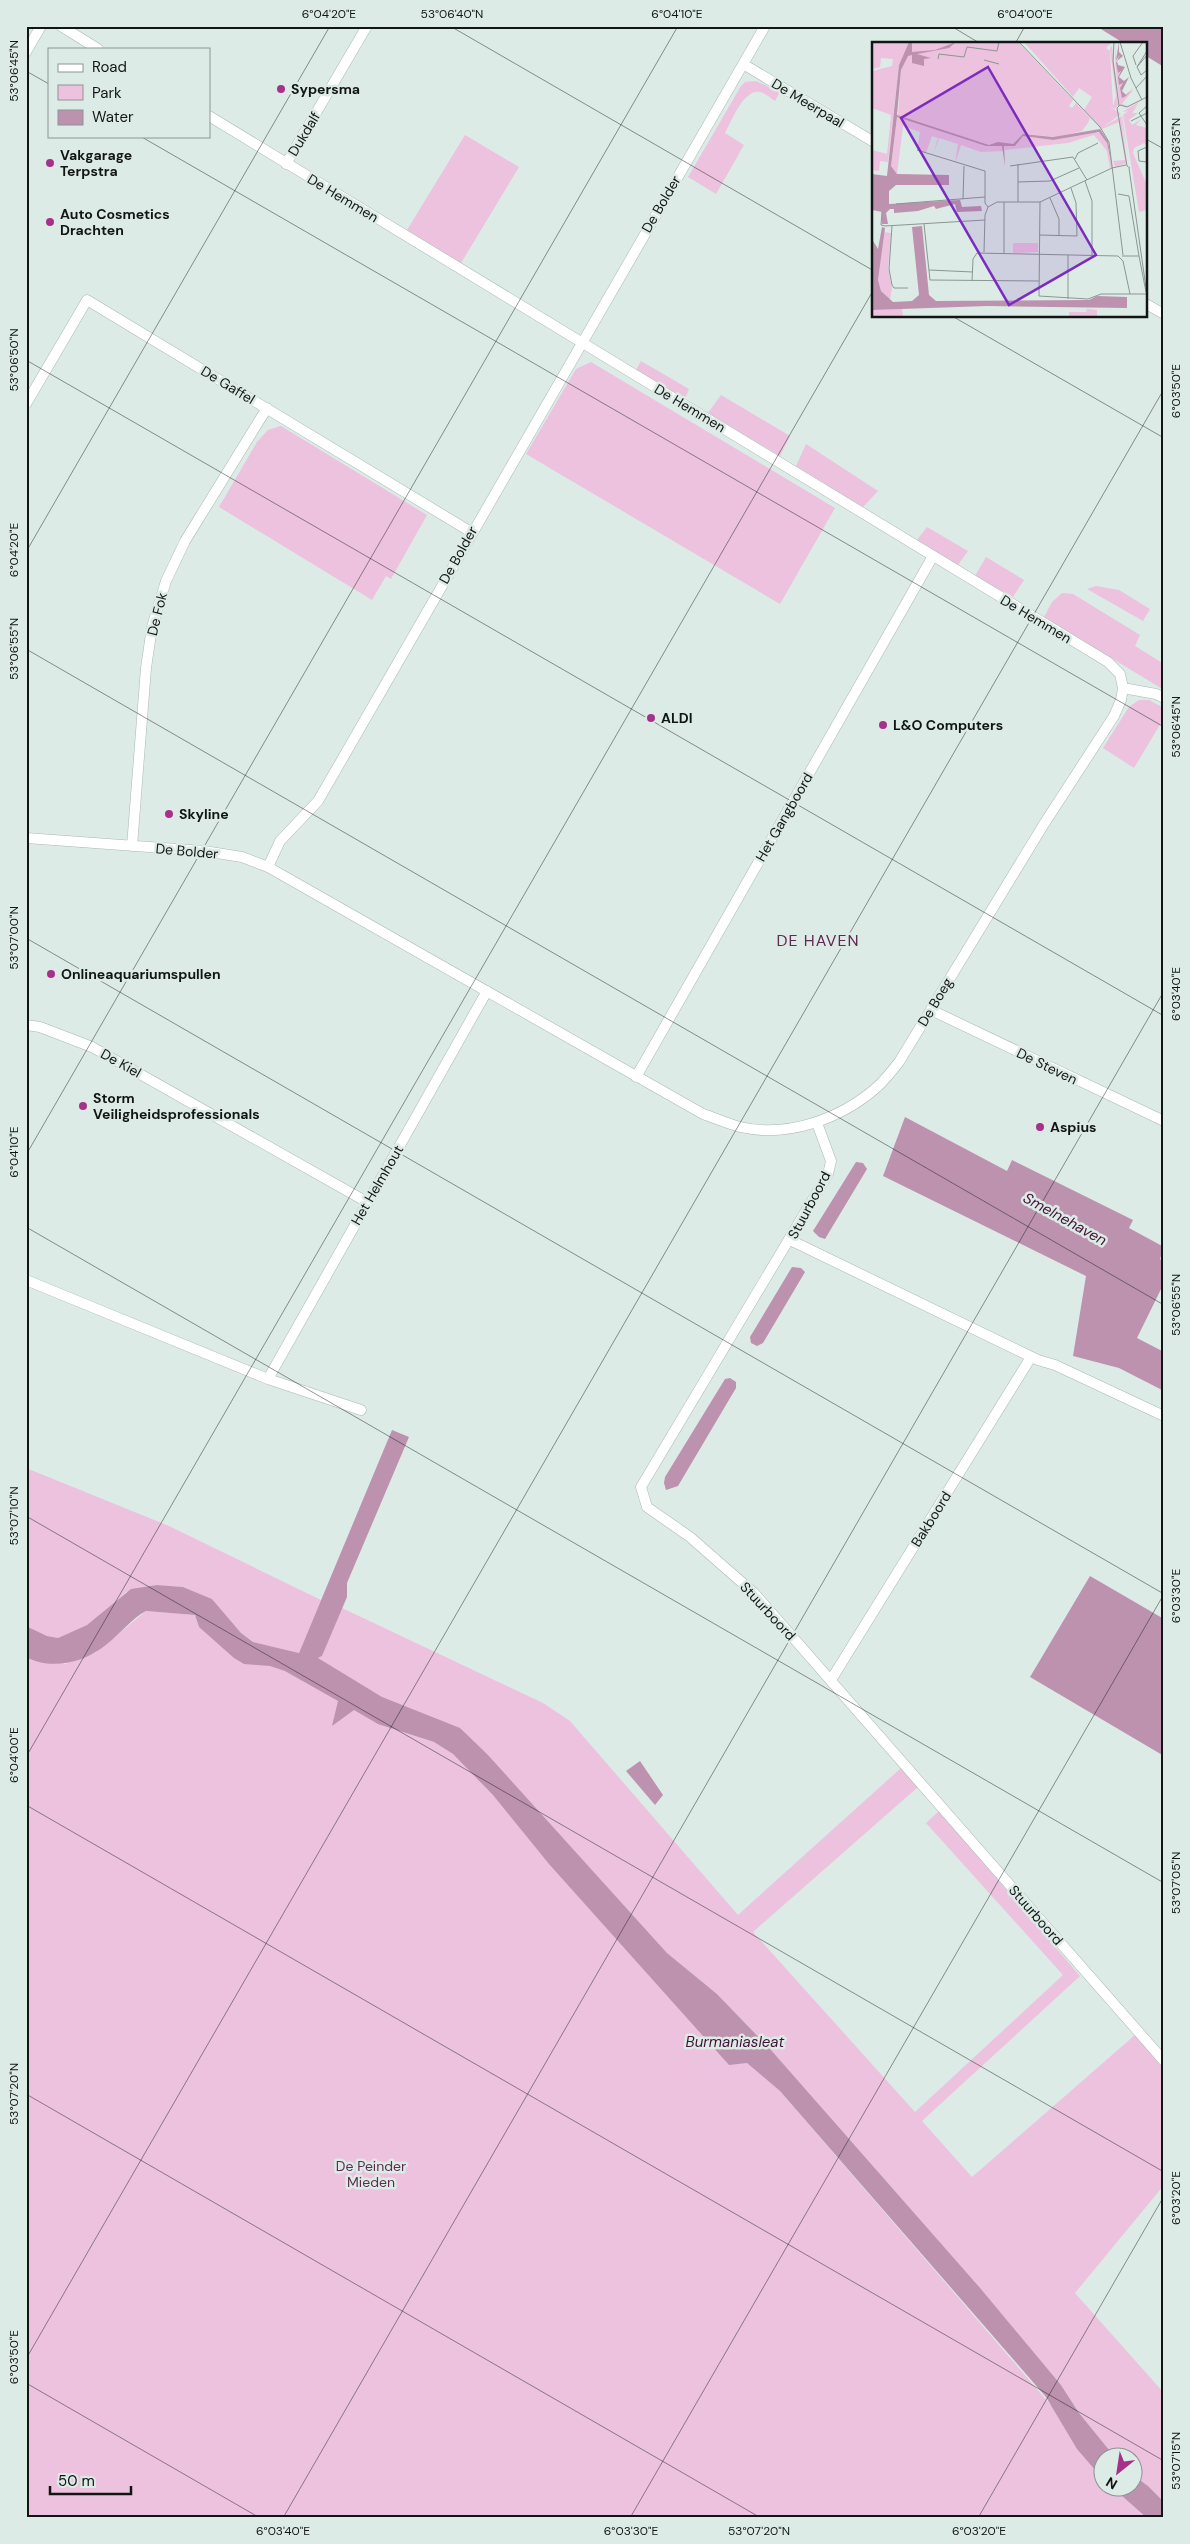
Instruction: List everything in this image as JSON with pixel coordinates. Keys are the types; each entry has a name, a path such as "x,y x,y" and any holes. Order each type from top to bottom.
{"street":[{"path":"26,52 41,26"},
{"path":"61,26 96,48"},
{"name":"Dukdalf","path":"286,164 368,26"},
{"name":"De Bolder","path":"26,838 232,855 268,867 280,841 318,801 580,342 764,26"},
{"name":"De Meerpaal","path":"742,64 872,141"},
{"name":"De Hemmen","path":"210,117 1108,662 1120,674 1123,688"},
{"name":"De Gaffel","path":"26,404 88,300 471,532"},
{"path":"1148,305 1164,314"},
{"name":"De Fok","path":"132,846 146,668 152,627 166,581 185,541 267,408"},
{"name":"Het Gangboord","path":"636,1077 933,556"},
{"path":"1123,688 1156,694 1164,698"},
{"name":"De Boeg","path":"636,1077 704,1114 741,1127 780,1129 816,1123 847,1109 876,1088 899,1062 1044,824 1114,716 1121,700 1123,688"},
{"path":"268,867 487,990 636,1077"},
{"name":"Het Helmhout","path":"268,1380 487,990"},
{"name":"De Steven","path":"930,1010 1164,1121"},
{"name":"De Kiel","path":"26,1024 40,1027 92,1047 367,1202"},
{"name":"Stuurboord","path":"816,1123 830,1161 828,1174 641,1487 646,1507 690,1537 754,1593 1164,2061"},
{"path":"790,1240 1031,1357 1055,1365 1164,1416"},
{"path":"26,1280 268,1380 361,1410"},
{"name":"Bakboord","path":"831,1680 1031,1357"}],"green space":[{"path":"756,81 780,92 775,101 766,94 754,92 743,100 734,114 725,133 744,145 716,194 688,177 741,86 745,82"},
{"path":"465,135 519,167 461,263 407,230"},
{"path":"641,361 689,389 685,399 636,370"},
{"path":"591,362 835,508 780,604 526,454 576,369"},
{"path":"721,395 790,436 780,456 708,413"},
{"path":"281,426 427,515 391,579 386,576 372,600 219,507 257,442 268,430"},
{"path":"806,444 878,491 863,507 796,466"},
{"path":"927,527 968,551 958,565 917,540"},
{"path":"986,557 1024,580 1013,597 975,576"},
{"path":"1096,586 1119,590 1150,609 1143,621 1087,589"},
{"path":"1062,593 1073,594 1140,635 1135,646 1164,664 1164,690 1044,617 1052,602"},
{"path":"1139,700 1149,700 1164,708 1164,718 1134,768 1103,748 1129,707"},
{"path":"26,1468 169,1526 321,1600 299,1653 253,1642 241,1633 212,1599 183,1587 157,1585 126,1592 105,1612 87,1625 58,1638 47,1636 26,1626"},
{"path":"342,1608 543,1703 570,1721 738,1915 901,1768 918,1787 753,1932 915,2112 1063,1975 926,1823 939,1811 1080,1976 922,2121 972,2177 1135,2035 1164,2069 1164,2185 1075,2293 1164,2393 1164,2502 1142,2482 1142,2446 1106,2446 1079,2413 1061,2385 981,2289 771,2050 717,1994 667,1953 488,1755 464,1738 383,1698 318,1658 322,1656"},
{"name":"De Peinder Mieden","path":"146,1611 195,1615 199,1627 223,1647 266,1659 403,1732 434,1742 453,1754 464,1765 478,1772 734,2064 747,2063 780,2091 1049,2403 1092,2450 1092,2496 1134,2496 1155,2518 26,2518 26,1657 65,1664 95,1653"}],"water":[{"path":"1096,26 1164,26 1164,67 1148,57 1148,42 1122,42"},
{"name":"Smelnehaven","path":"905,1117 1007,1171 1012,1160 1133,1220 1129,1228 1164,1247 1160,1259 1164,1262 1164,1283 1137,1338 1164,1352 1164,1391 1119,1368 1073,1356 1086,1276 883,1176"},
{"path":"856,1162 863,1163 867,1169 825,1239 819,1237 813,1231"},
{"path":"792,1267 801,1268 805,1272 763,1343 757,1346 751,1343 750,1337"},
{"path":"730,1378 736,1382 736,1388 678,1486 666,1490 665,1477 725,1379"},
{"name":"Burmaniasleat","path":"392,1430 409,1437 347,1583 347,1597 322,1656 318,1658 382,1697 460,1728 488,1755 667,1953 717,1994 771,2050 981,2289 1061,2385 1079,2413 1106,2446 1092,2446 1092,2466 1077,2449 1046,2397 780,2091 747,2063 729,2065 549,1864 493,1795 453,1754 434,1742 378,1724 354,1710 332,1726 338,1701 285,1671 270,1666 244,1664 234,1658 199,1627 195,1615 146,1611 99,1650 79,1660 58,1664 36,1661 26,1657 26,1626 47,1636 58,1638 87,1625 131,1589 157,1585 183,1587 212,1599 241,1633 253,1642 299,1653"},
{"path":"1090,1576 1164,1619 1164,1756 1030,1677"},
{"path":"640,1761 663,1795 655,1805 626,1771"},
{"path":"1142,2482 1164,2502 1164,2518 1147,2518 1122,2496 1142,2496"}],"place":[{"name":"Sypersma","path":"281,89"},
{"name":"Vakgarage Terpstra","path":"50,163"},
{"name":"Auto Cosmetics Drachten","path":"50,222"},
{"name":"ALDI","path":"651,718"},
{"name":"L&O Computers","path":"883,725"},
{"name":"Skyline","path":"169,814"},
{"name":"Onlineaquariumspullen","path":"51,974"},
{"name":"Storm Veiligheidsprofessionals","path":"83,1106"},
{"name":"Aspius","path":"1040,1127"}],"district":[{"name":"DE HAVEN","path":"818,940"}]}
